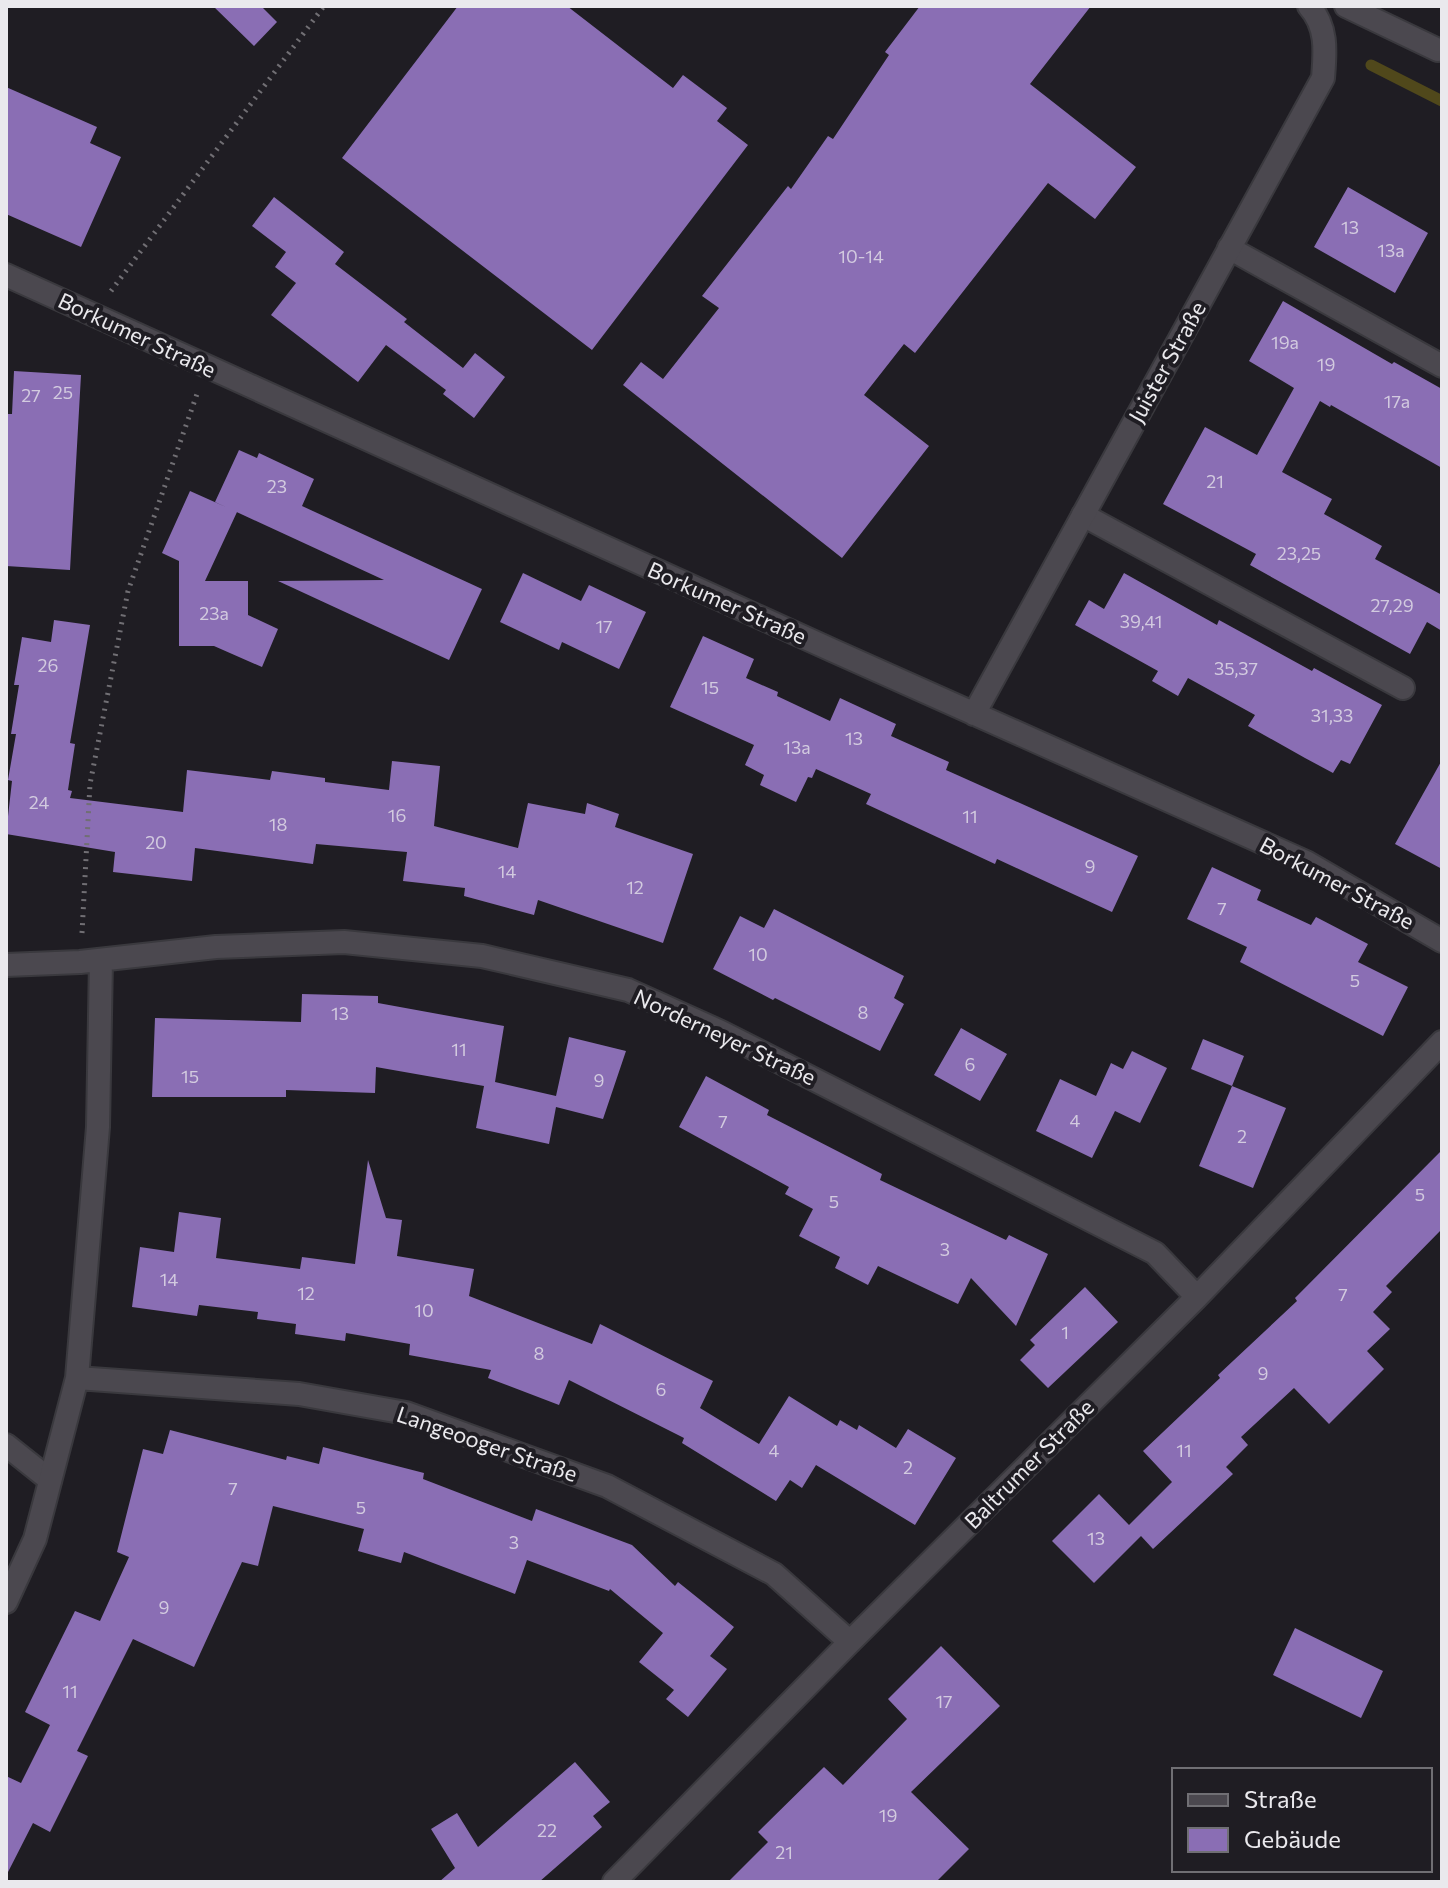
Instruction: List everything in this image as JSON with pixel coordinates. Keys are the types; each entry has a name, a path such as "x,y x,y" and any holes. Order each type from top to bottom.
{"street":[{"path":"1312,9 1339,6"},
{"path":"1346,6 1438,50"},
{"name":"Juister Straße","path":"974,714 1323,78 1326,41 1312,9"},
{"path":"1229,248 1442,366"},
{"name":"Borkumer Straße","path":"6,275 1306,862 1442,941"},
{"path":"1083,515 1403,688"},
{"name":"Norderneyer Straße","path":"6,965 90,961 216,947 344,942 482,956 628,990 721,1032 1155,1253 1197,1297"},
{"path":"6,1602 35,1539 77,1378 98,1127 90,961"},
{"name":"Baltrumer Straße","path":"614,1882 1197,1297 1442,1042"},
{"name":"Langeooger Straße","path":"77,1378 299,1394 406,1413 607,1486 774,1574 850,1642"},
{"path":"6,1445 50,1480"}],"path":[{"path":"93,314 324,6"},
{"path":"90,961 90,784 128,591 206,367"}],"building":[{"path":"213,6 261,6 277,22 254,46"},
{"path":"458,6 567,6 673,88 683,75 727,108 717,121 748,145 592,350 342,158"},
{"path":"920,6 1091,6 1030,84 1136,167 1095,219 1048,183 915,353 904,344 864,395 929,446 842,558 623,385 641,362 663,379 719,308 702,296 788,186 791,189 828,136 833,139 889,55 885,52"},
{"path":"6,87 97,127 90,143 121,157 81,247 6,214"},
{"path":"1348,187 1428,233 1395,293 1314,247"},
{"path":"274,197 344,252 335,264 407,319 404,322 463,368 475,353 505,377 474,418 443,394 446,390 386,345 358,382 271,315 296,283 275,267 286,252 252,226"},
{"path":"1283,301 1442,389 1442,468 1320,401 1282,472 1332,499 1324,514 1382,546 1375,559 1442,595 1442,631 1427,622 1410,654 1250,565 1256,554 1163,504 1205,427 1257,455 1294,388 1249,361"},
{"path":"14,371 81,375 70,570 6,566 6,414 12,414"},
{"path":"239,450 257,458 259,453 314,479 302,506 482,589 449,660 278,581 384,580 215,502"},
{"path":"190,491 237,512 205,581 248,581 248,615 278,629 262,667 214,646 179,646 179,561 162,553"},
{"path":"523,573 581,601 589,585 646,612 619,669 562,642 559,650 500,622"},
{"path":"1124,573 1217,625 1219,620 1382,705 1350,764 1341,760 1333,773 1248,726 1255,715 1188,678 1178,696 1152,681 1158,671 1075,625 1089,600 1104,609"},
{"path":"54,620 90,625 70,743 75,744 68,790 72,791 70,798 183,812 187,770 270,780 272,771 389,790 392,761 440,766 434,826 518,848 528,803 585,814 587,803 619,814 615,827 693,854 663,943 538,900 534,915 464,896 465,888 403,881 407,852 316,844 313,864 195,848 192,881 113,872 115,852 6,834 12,781 8,780 16,734 11,734 19,685 14,685 22,637 51,642"},
{"path":"703,636 754,659 746,678 778,692 777,696 830,721 840,698 896,724 891,736 949,762 946,770 1138,856 1112,912 997,859 995,864 866,804 871,794 816,769 812,778 808,777 796,802 760,785 764,775 745,765 754,745 670,707"},
{"path":"1442,760 1442,869 1395,844"},
{"path":"1212,867 1261,890 1257,900 1311,925 1316,917 1368,944 1358,962 1408,987 1383,1036 1240,962 1247,947 1187,919"},
{"path":"774,909 904,976 894,998 904,1004 880,1051 713,969 740,916 764,928"},
{"path":"302,994 378,996 378,1003 504,1026 495,1082 556,1096 569,1037 626,1051 603,1119 556,1107 549,1144 476,1128 484,1086 376,1067 375,1093 286,1090 286,1097 152,1097 155,1018 301,1022"},
{"path":"961,1028 1007,1054 980,1101 934,1075"},
{"path":"1203,1039 1244,1056 1232,1086 1191,1069"},
{"path":"1132,1051 1167,1068 1140,1123 1115,1111 1092,1158 1036,1131 1060,1079 1096,1096 1111,1063 1123,1069"},
{"path":"706,1076 769,1110 767,1115 882,1174 880,1180 1006,1240 1009,1235 1048,1254 1016,1326 971,1278 958,1304 878,1266 868,1285 835,1268 840,1257 799,1236 813,1209 785,1194 789,1187 679,1127"},
{"path":"1232,1086 1286,1108 1253,1188 1199,1166"},
{"path":"1442,1150 1442,1229 1386,1286 1392,1292 1373,1312 1390,1329 1367,1351 1384,1369 1329,1424 1294,1388 1241,1437 1248,1445 1226,1467 1233,1474 1153,1549 1141,1536 1094,1583 1052,1541 1099,1494 1129,1525 1172,1482 1143,1451 1297,1301 1295,1298"},
{"path":"368,1160 386,1218 402,1220 397,1256 474,1269 469,1296 592,1344 600,1324 713,1381 700,1408 759,1444 789,1396 837,1426 840,1420 857,1430 859,1425 896,1448 908,1429 956,1458 915,1525 816,1465 802,1488 790,1480 776,1501 682,1443 684,1438 569,1380 559,1405 488,1378 491,1370 409,1355 410,1344 346,1333 345,1341 295,1334 296,1324 257,1319 258,1312 199,1305 197,1316 132,1307 140,1247 174,1252 179,1212 221,1218 216,1258 300,1269 302,1257 355,1264"},
{"path":"1085,1287 1118,1322 1048,1388 1020,1360 1035,1345 1030,1340"},
{"path":"170,1430 286,1460 287,1456 319,1464 323,1447 424,1473 423,1479 532,1521 536,1509 632,1545 675,1586 678,1582 734,1627 710,1656 727,1669 688,1717 666,1699 674,1690 639,1662 663,1633 610,1589 527,1560 515,1594 404,1552 401,1563 358,1551 364,1529 273,1506 258,1566 242,1562 194,1667 133,1639 77,1751 88,1756 50,1832 33,1823 6,1876 6,1776 21,1783 50,1725 25,1712 75,1611 100,1621 129,1557 117,1552 143,1449 163,1454"},
{"path":"1295,1628 1383,1671 1361,1718 1273,1675"},
{"path":"941,1646 1000,1706 911,1792 969,1849 936,1882 728,1882 768,1842 758,1832 824,1767 843,1785 907,1719 888,1699"},
{"path":"575,1762 610,1802 593,1816 602,1827 539,1882 439,1882 455,1868 431,1829 457,1813 478,1847"}],"waterway":[{"path":"1371,65 1442,101"}]}
